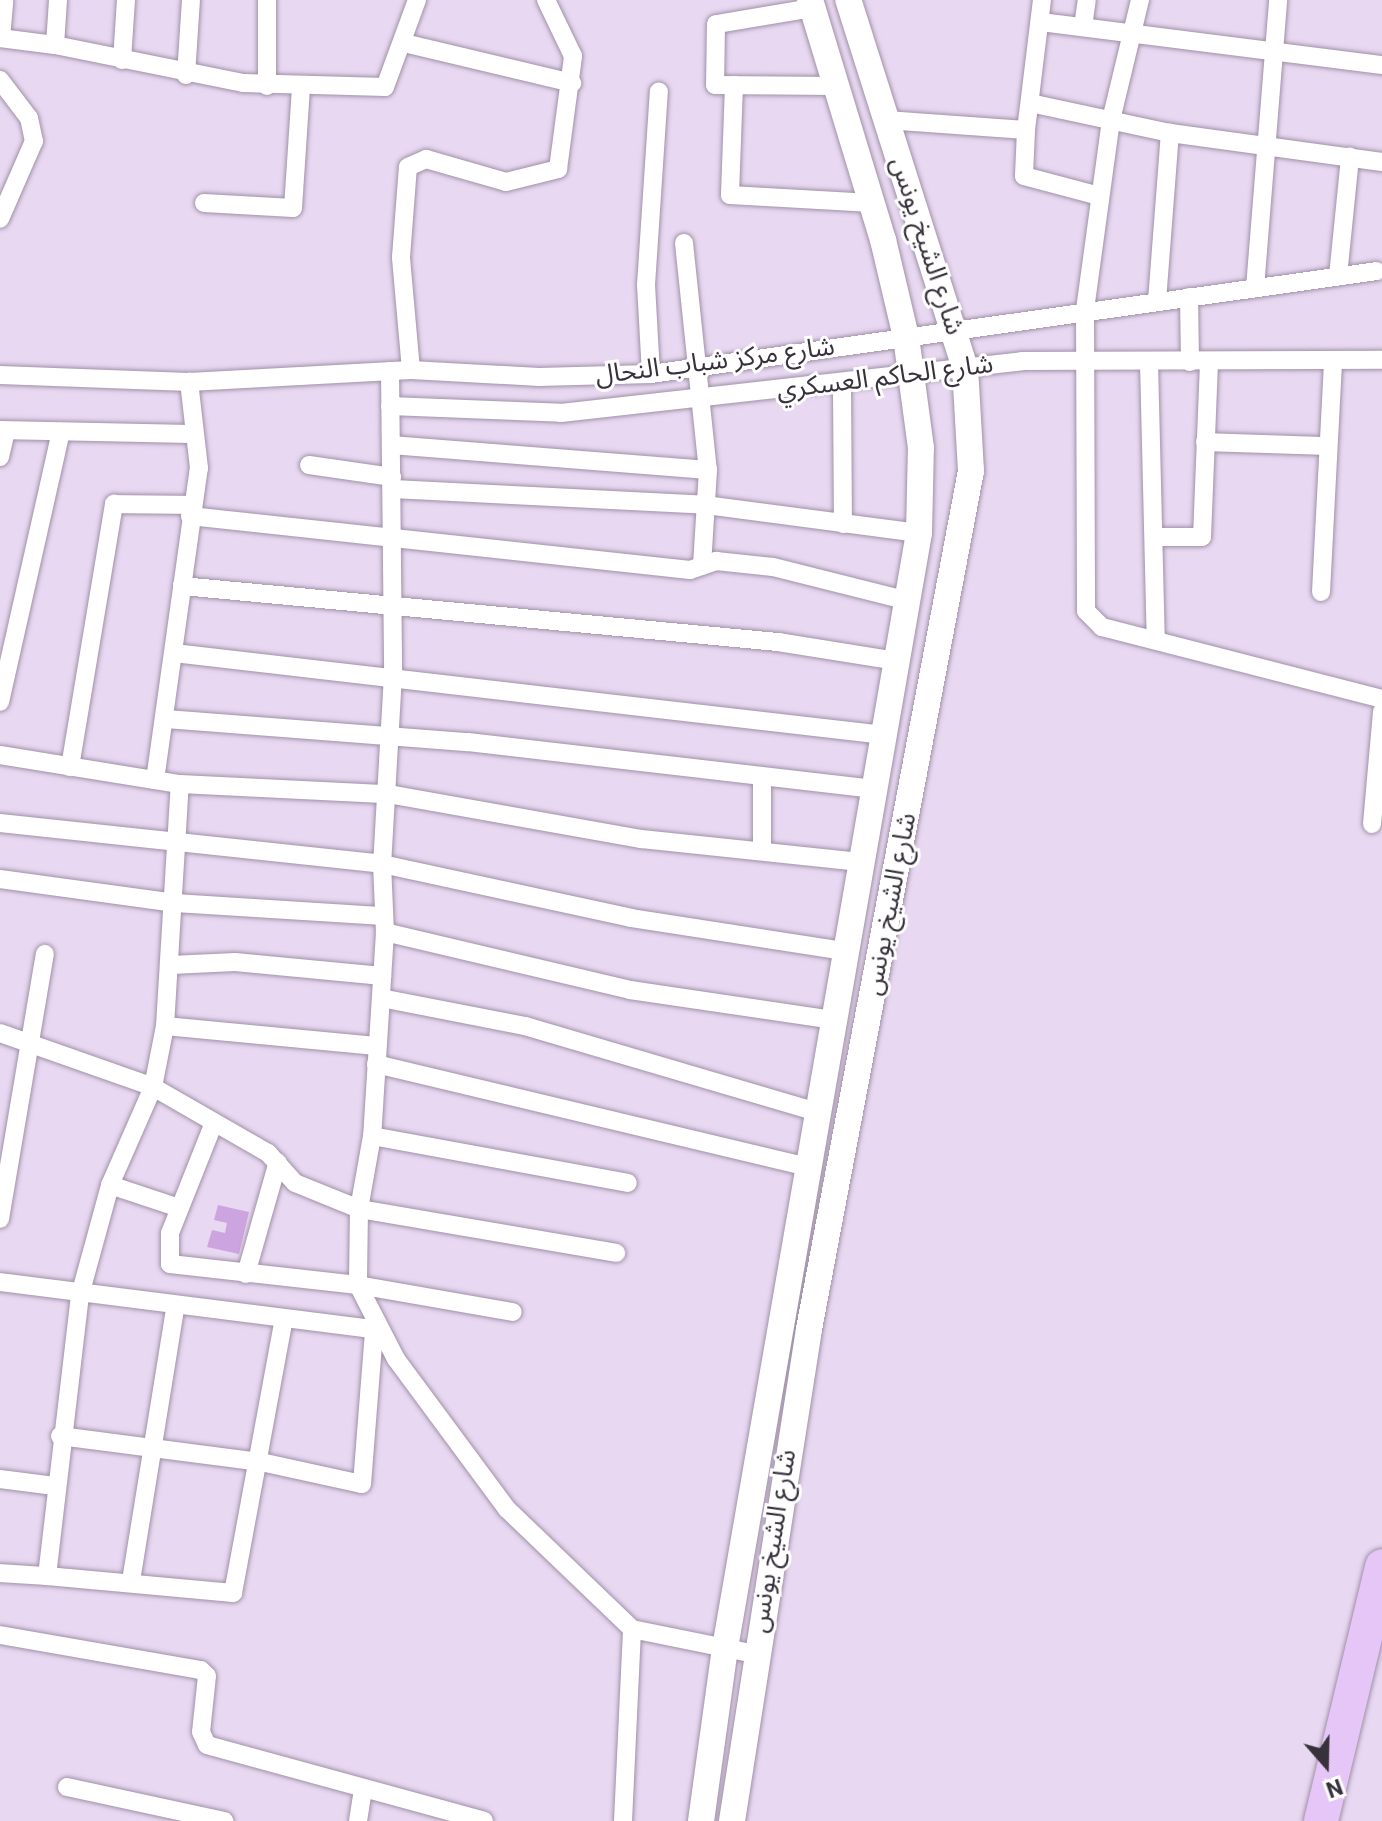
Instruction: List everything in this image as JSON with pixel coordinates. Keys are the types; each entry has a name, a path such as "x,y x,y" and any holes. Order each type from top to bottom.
{"highway":[{"path":"1321,1821 1382,1566"},
{"path":"1340,1821 1382,1639"}],"street":[{"path":"4,0 1,38 55,45 186,75 267,86 301,87 385,87 404,43 417,0"},
{"path":"55,45 58,0"},
{"path":"122,60 126,0"},
{"path":"186,75 191,0"},
{"path":"267,0 267,86"},
{"path":"411,370 401,257 408,167 426,159 506,182 558,169 572,83 572,51 546,0"},
{"name":"شارع الشيخ يونس","path":"732,1821 755,1654 843,1147 967,496 973,433 965,368 955,329 848,0"},
{"path":"1042,0 1026,130 1024,176 1099,196"},
{"path":"1083,27 1087,0"},
{"path":"1140,0 1111,120 1085,311 1081,360 1086,611 1102,627 1382,699"},
{"path":"1255,288 1278,0"},
{"path":"811,4 716,24 715,85 836,86"},
{"name":"شارع الشيخ يونس","path":"701,1821 725,1648 919,533 913,377 906,337 872,203 811,4"},
{"path":"1041,22 1132,32 1274,54 1382,65"},
{"path":"404,43 572,83"},
{"path":"0,80 29,118 34,141 0,219"},
{"path":"734,85 730,195 872,203"},
{"path":"204,203 293,208 301,87"},
{"path":"651,374 646,285 659,91"},
{"path":"1030,103 1170,133 1382,162"},
{"path":"886,120 1026,130"},
{"path":"1157,301 1170,133"},
{"path":"1338,276 1350,157"},
{"path":"684,243 708,470 702,566"},
{"name":"شارع مركز شباب النحال","path":"0,375 189,382 411,370 539,377 651,374 1377,271"},
{"path":"1189,297 1190,362"},
{"name":"شارع الحاكم العسكري","path":"390,406 561,413 913,377 965,368 1081,360 1209,363 1382,360"},
{"path":"1321,592 1333,360"},
{"path":"1149,362 1156,640"},
{"path":"1154,537 1201,540 1209,363"},
{"path":"390,371 393,542 391,737 382,864 384,924 381,998 372,1136 359,1209 358,1285 377,1330 507,1509 632,1629 755,1654"},
{"path":"155,780 199,468 191,434 189,382"},
{"path":"842,384 843,524"},
{"path":"0,457 3,431 191,434"},
{"path":"0,702 61,432"},
{"path":"1205,442 1328,446"},
{"path":"391,445 708,470"},
{"path":"309,465 392,483 706,505 919,533"},
{"path":"70,767 114,504 191,510 393,542 702,566 716,561 773,567 908,601"},
{"path":"182,586 392,609 778,642 897,661"},
{"path":"174,653 393,675 884,735"},
{"path":"1372,824 1382,711"},
{"path":"166,719 391,737 762,781 874,789"},
{"path":"0,755 180,784 388,794 641,839 861,862"},
{"path":"762,781 762,850"},
{"path":"47,1576 60,1436 80,1295 110,1185 153,1087 165,1026 180,784"},
{"path":"0,823 178,846 382,864 631,918 845,951"},
{"path":"0,879 175,903 384,924 630,990 833,1020"},
{"path":"0,1219 8,1130 29,1044 45,954"},
{"path":"171,965 235,962 382,976"},
{"path":"381,998 525,1026 817,1112"},
{"path":"165,1026 376,1055 807,1167"},
{"path":"0,1033 153,1087 278,1162 295,1183 359,1209 616,1253"},
{"path":"213,1125 179,1208 165,1256 170,1264 358,1285 513,1312"},
{"path":"372,1136 628,1183"},
{"path":"811,1140 843,1147"},
{"path":"246,1274 278,1162"},
{"path":"110,1185 179,1208"},
{"path":"0,1282 283,1322 377,1330"},
{"path":"131,1581 175,1308"},
{"path":"0,1573 131,1581 233,1593 261,1462 283,1322"},
{"path":"60,1436 261,1462 362,1484 377,1330"},
{"path":"0,1479 55,1486"},
{"path":"623,1821 632,1629"},
{"path":"0,1635 201,1670 207,1676 201,1732 207,1745 484,1821"},
{"path":"67,1787 224,1821"},
{"path":"358,1821 363,1789"}],"building":[{"path":"218,1205 249,1212 239,1254 207,1247 212,1230 225,1233 227,1223 214,1220"}]}
